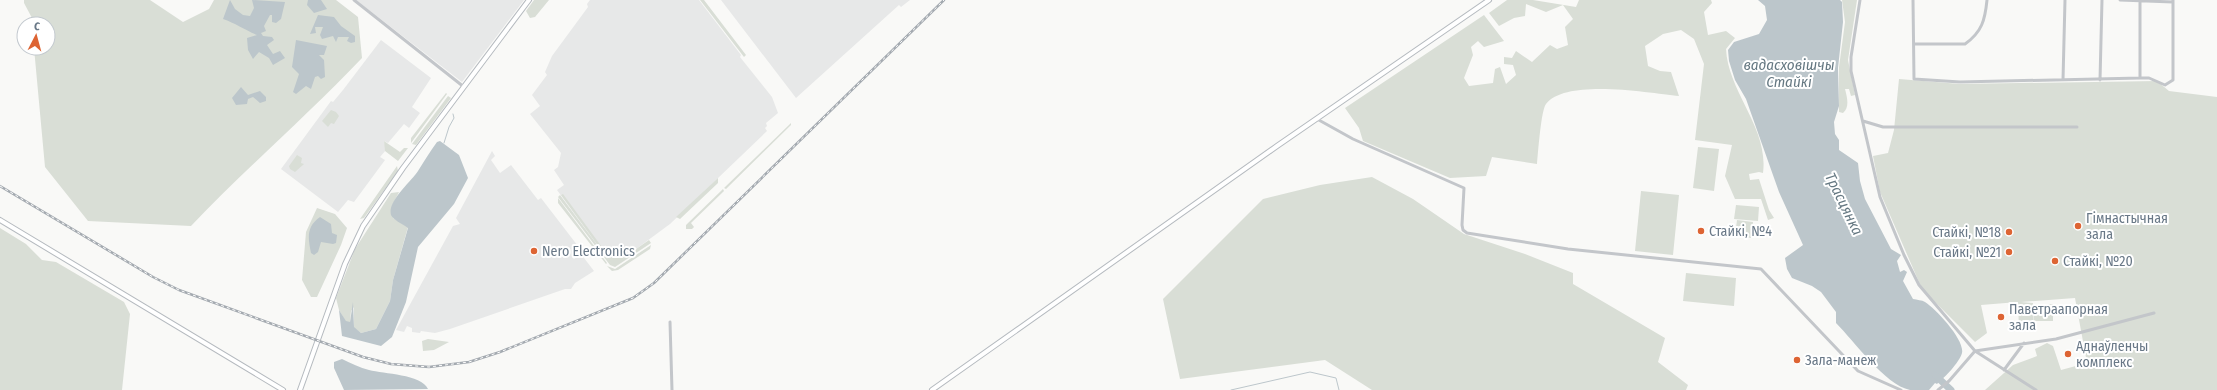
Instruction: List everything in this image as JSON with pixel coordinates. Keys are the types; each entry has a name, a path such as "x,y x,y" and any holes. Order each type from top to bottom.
{"main road":[{"path":"300,390 353,245 363,226 417,150 530,0"},
{"path":"932,390 1489,0"},
{"path":"0,220 282,390"}],"street":[{"path":"354,0 464,87"},
{"path":"1860,0 1850,62 1880,196 1914,276 1923,291 1975,350 2036,390"},
{"path":"1913,0 1914,78 1960,82 2140,78 2157,80 2165,85 2173,80 2173,1 2120,0"},
{"path":"1914,44 1965,44 1981,29 1985,21 1987,0"},
{"path":"2063,80 2065,0"},
{"path":"2100,80 2102,0"},
{"path":"2140,0 2140,78"},
{"path":"1317,119 1352,139 1464,188 1462,224 1463,230 1467,233 1568,249 1761,269 1858,371 1901,390"},
{"path":"1863,121 1883,126 2077,127"},
{"path":"1938,390 1949,381 1975,350 2056,339 2154,313"},
{"path":"670,322 672,390"},
{"path":"2004,370 2024,343"}],"shaded area":[{"path":"24,0 150,0 183,22 209,9 214,0 336,0 358,17 362,58 320,101 233,183 191,226 88,221 45,167 35,56 56,56 56,16 31,16"},
{"path":"356,0 524,0 462,82"},
{"path":"534,0 549,0 535,17 530,18 526,11"},
{"path":"590,0 699,0 741,55 740,57 772,97 778,113 766,123 767,126 765,128 767,131 670,224 613,266 557,190 564,185 554,170 558,167 561,153 530,114 540,106 532,95 547,75 545,72 552,56 588,7 587,4"},
{"path":"700,0 704,0 746,55 744,57"},
{"path":"721,0 910,0 901,7 899,5 796,98"},
{"path":"1507,0 1533,0 1576,7 1579,0 1711,0 1712,3 1704,12 1708,35 1726,31 1735,38 1726,49 1728,65 1733,80 1754,125 1760,141 1763,157 1763,173 1759,172 1749,174 1750,180 1759,179 1769,210 1774,218 1768,220 1761,199 1735,199 1725,176 1732,145 1695,140 1704,64 1694,39 1681,30 1663,34 1645,46 1648,66 1660,71 1671,72 1679,96 1629,90 1589,89 1571,91 1556,96 1546,104 1544,108 1537,164 1492,157 1486,176 1450,178 1363,141 1359,128 1345,108 1484,15 1504,41 1484,47 1478,41 1471,47 1473,55 1464,78 1469,86 1493,83 1495,69 1500,67 1506,84 1516,75 1513,65 1504,64 1504,57 1512,58 1516,51 1532,62 1550,45 1557,49 1568,45 1565,27 1573,19 1563,5 1546,12 1526,4 1525,16 1514,18 1499,26 1489,13"},
{"path":"1842,0 1857,0 1848,60 1855,95 1851,96 1849,89 1845,89 1847,108 1843,113 1839,112 1839,67 1845,22"},
{"path":"381,40 431,78 412,107 420,113 409,128 404,124 388,143 384,141 386,150 380,157 385,160 354,202 348,200 338,212 281,169 331,101 333,102 343,90"},
{"path":"1899,79 1960,84 2157,81 2169,91 2217,97 2217,390 1985,390 2013,365 2037,356 2035,349 2047,343 2053,346 2061,370 2087,363 2075,298 2021,302 2033,303 2034,330 2019,330 2018,302 1981,305 1987,333 1975,342 1922,289 1880,192 1873,156 1888,153 1894,130"},
{"path":"446,93 447,94 411,143 411,138"},
{"path":"448,96 451,98 416,145 412,144"},
{"path":"331,110 336,112 339,116 334,124 331,123 328,127 322,121"},
{"path":"791,123 791,125 726,189 724,188"},
{"path":"384,141 400,152 404,148 408,148 398,161 385,151"},
{"path":"1698,147 1719,149 1714,191 1693,188"},
{"path":"492,151 495,156 491,160 500,173 511,165 538,200 541,198 581,250 573,258 574,259 581,254 594,271 575,283 571,289 565,289 450,329 435,333 421,331 420,333 412,332 412,328 407,326 404,332 396,330 453,226 460,224 456,218"},
{"path":"297,155 302,158 301,163 304,164 295,172 290,169 289,166"},
{"path":"397,166 398,171 364,218 360,219"},
{"path":"1372,177 1413,199 1464,234 1525,254 1573,273 1573,284 1665,338 1658,362 1688,385 1686,390 1372,390 1325,360 1180,379 1163,299 1263,199 1320,185"},
{"path":"718,178 718,183 680,219 676,217"},
{"path":"723,189 724,191 691,223 694,227 692,229 686,229 686,225"},
{"path":"1641,191 1679,195 1673,255 1635,251"},
{"path":"399,192 392,206 393,218 408,227 393,280 390,301 376,329 361,333 354,328 354,307 351,311 350,322 346,322 339,310 336,298 355,249 391,193"},
{"path":"563,194 610,258 621,249 626,256 649,240 651,243 615,267 610,265 558,197 560,195 613,266 561,195"},
{"path":"558,198 607,263 606,264 558,203"},
{"path":"1736,205 1759,207 1758,221 1734,219"},
{"path":"317,208 335,214 347,228 341,245 317,297 311,297 302,280 306,232"},
{"path":"1737,220 1753,222 1751,238 1735,236"},
{"path":"0,228 26,244 42,260 56,262 124,302 130,314 122,390 0,390"},
{"path":"651,245 650,249 618,270 612,271 607,266 615,269"},
{"path":"1686,273 1736,278 1734,306 1683,301"},
{"path":"2053,304 2053,321 2034,321 2034,305"},
{"path":"428,339 449,342 434,350 423,351 422,341"}],"water":[{"path":"230,0 235,9 243,15 250,16 254,8 252,0 285,2 281,19 276,23 272,22 272,15 270,15 264,26 266,31 261,33 263,36 272,37 274,40 267,45 273,54 280,51 285,58 273,65 269,58 259,52 253,59 248,50 247,38 257,35 223,19"},
{"path":"308,0 321,0 327,9 314,13 307,5"},
{"name":"вадасховішчы Стайкі","path":"1758,0 1840,0 1842,2 1843,22 1838,68 1839,106 1834,122 1835,134 1839,140 1839,150 1858,163 1860,181 1865,199 1891,249 1901,255 1897,261 1900,272 1904,270 1907,272 1903,281 1913,299 1924,301 1936,311 1955,333 1962,347 1962,353 1955,365 1948,374 1937,384 1935,383 1929,390 1910,390 1890,380 1870,361 1836,323 1836,312 1821,292 1812,286 1792,278 1787,269 1785,258 1803,245 1779,192 1746,99 1735,80 1729,61 1728,50 1734,42 1759,34 1767,20 1765,6"},
{"path":"318,15 334,17 341,26 355,36 355,42 351,43 347,41 349,37 338,37 336,42 333,36 322,39 320,35 323,27 315,27 316,33 310,34"},
{"path":"296,40 327,46 324,55 319,55 324,60 325,77 321,79 318,76 315,77 311,89 306,86 296,94 293,92 299,74 292,67"},
{"path":"241,87 248,95 260,91 266,97 266,101 260,103 253,97 248,99 247,104 236,105 232,98"},
{"path":"440,141 459,155 468,178 454,204 418,247 406,302 392,337 381,346 342,336 339,310 346,321 350,322 353,302 354,327 361,333 376,329 390,301 393,280 408,228 392,217 391,210 393,204 396,198 418,171 437,142"},
{"path":"320,217 331,224 332,233 337,235 336,243 321,242 318,252 314,255 311,253 309,233 312,225"},
{"path":"342,359 366,369 410,377 424,384 428,389 344,390 334,368 334,362"}],"waterway":[{"path":"444,143 449,127 454,118 453,114"},
{"path":"1231,390 1310,372 1336,378 1339,390"},
{"name":"Трасцянка","path":"1935,375 1951,390"}],"railway":[{"path":"0,186 153,277 179,290 363,357 391,364 429,367 469,362 500,352 633,298 654,283 944,0"}],"place":[{"name":"Гімнастычная зала","path":"2078,226"},
{"name":"Стайкі, №4","path":"1701,231"},
{"name":"Стайкі, №18","path":"2009,232"},
{"name":"Nero Electronics","path":"534,251"},
{"name":"Стайкі, №21","path":"2009,252"},
{"name":"Стайкі, №20","path":"2055,261"},
{"name":"Паветраапорная зала","path":"2001,317"},
{"name":"Аднаўленчы комплекс","path":"2068,354"},
{"name":"Зала-манеж","path":"1797,360"}]}
